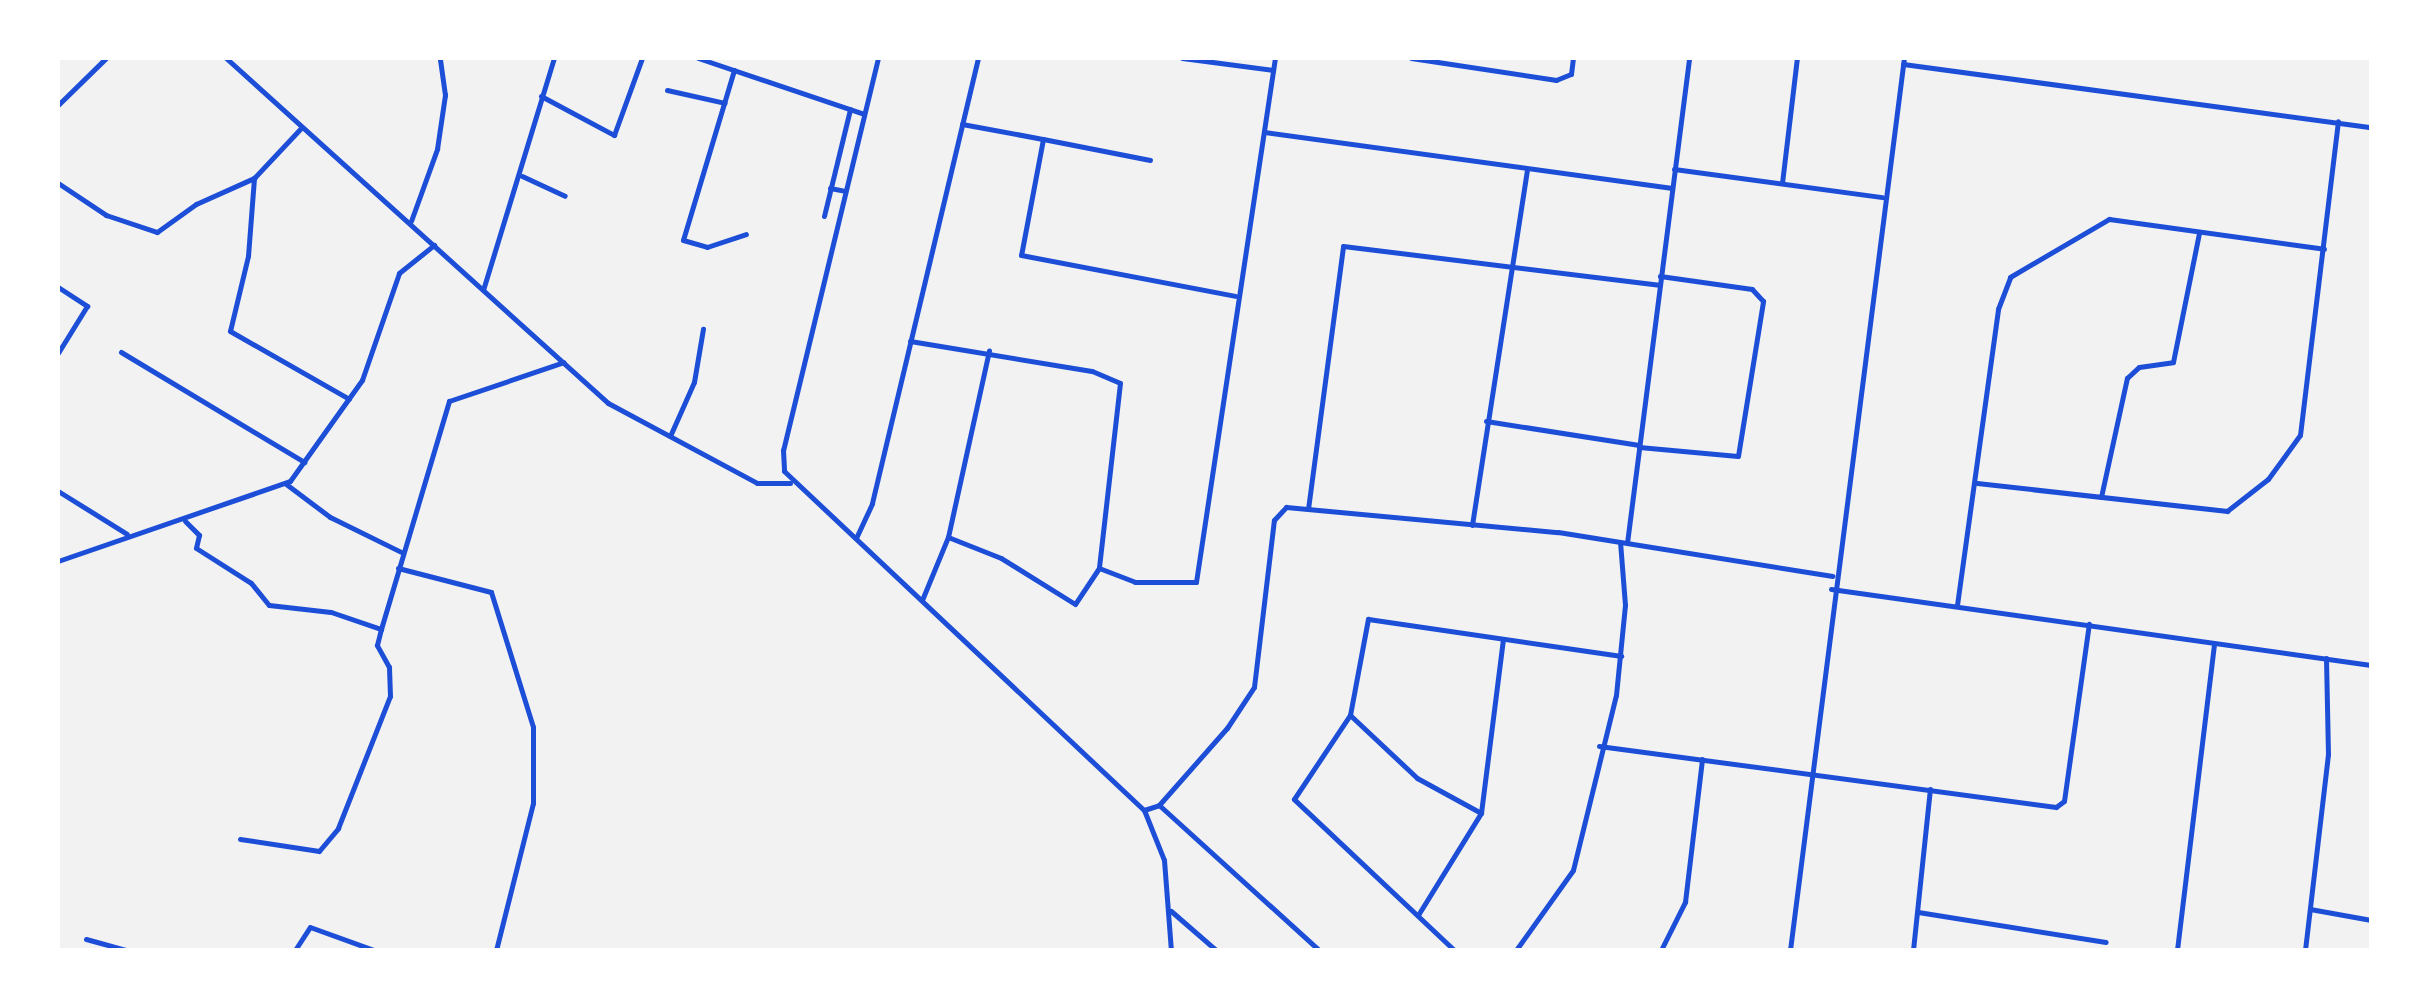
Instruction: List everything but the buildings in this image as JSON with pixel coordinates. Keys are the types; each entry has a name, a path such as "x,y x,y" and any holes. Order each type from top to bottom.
{"street":[{"path":"58,105 106,58"},
{"path":"226,58 301,128 411,221 608,403 757,483 790,483"},
{"path":"411,221 437,149 445,95 440,58"},
{"path":"483,290 522,176 541,96 554,58"},
{"path":"541,96 614,135 642,58"},
{"path":"698,58 864,114"},
{"path":"878,58 783,450 790,483 856,538 1144,810 1164,860 1171,950"},
{"path":"856,538 872,503 978,58"},
{"path":"1182,58 1273,70"},
{"path":"1099,568 1135,582 1196,582 1235,296 1275,58"},
{"path":"1411,58 1556,80 1571,74 1573,58"},
{"path":"1516,950 1568,882 1621,656 1624,542 1689,58"},
{"path":"1782,183 1797,58"},
{"path":"1790,950 1831,589 1882,197 1903,61 2371,127"},
{"path":"734,70 683,240 707,247 746,234"},
{"path":"667,90 725,103"},
{"path":"824,216 850,109"},
{"path":"1977,483 2227,511 2268,479 2300,435 2338,121"},
{"path":"962,124 1150,160"},
{"path":"58,183 106,215 153,232 254,178 301,128"},
{"path":"1264,132 1527,171 1672,188"},
{"path":"1043,139 1018,253 1235,296"},
{"path":"1674,169 1882,197"},
{"path":"1472,525 1527,171"},
{"path":"522,176 565,196"},
{"path":"254,178 248,256 230,331 349,399"},
{"path":"830,188 845,191"},
{"path":"1957,605 1977,483 1998,309 2010,277 2101,220 2324,249"},
{"path":"2101,497 2127,378 2139,367 2173,362 2199,233"},
{"path":"58,561 128,534 185,521 286,484 349,399 371,359 399,273 434,245"},
{"path":"1308,509 1343,246 1659,285"},
{"path":"1486,421 1639,446 1738,456 1763,301 1752,289 1660,276"},
{"path":"58,287 87,306 58,353"},
{"path":"670,436 694,382 703,329"},
{"path":"910,341 989,350 1119,379 1099,568 1070,603 1001,558 948,537"},
{"path":"922,600 948,537 989,350"},
{"path":"121,352 304,462"},
{"path":"240,839 311,852 332,837 356,794 390,696 389,667 377,645 401,552 449,401 564,362"},
{"path":"286,484 330,517 401,552"},
{"path":"58,491 128,534"},
{"path":"1144,810 1159,805 1254,687 1274,520 1286,507 1624,542 1833,576"},
{"path":"185,521 199,535 196,548 251,583 269,605 331,612 381,629"},
{"path":"398,568 491,592 533,727 533,803 496,950"},
{"path":"1831,589 2371,665"},
{"path":"1454,950 1294,799 1350,715 1368,619 1621,656"},
{"path":"1599,746 2061,805 2089,624"},
{"path":"1418,915 1481,813 1503,639"},
{"path":"2177,950 2214,644"},
{"path":"2305,950 2328,754 2326,658"},
{"path":"1350,715 1417,778 1481,813"},
{"path":"1661,950 1685,902 1702,759"},
{"path":"1913,950 1930,789"},
{"path":"1159,805 1319,950"},
{"path":"2310,909 2371,920"},
{"path":"1170,910 1216,950"},
{"path":"1918,912 2106,942"},
{"path":"295,950 310,927 374,950"},
{"path":"86,939 126,950"}]}
